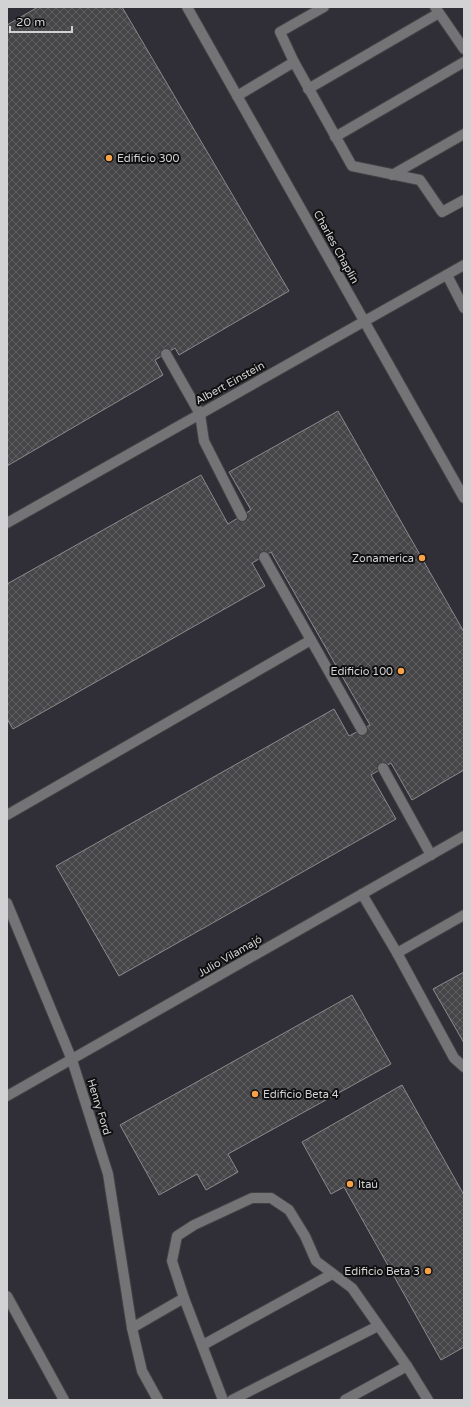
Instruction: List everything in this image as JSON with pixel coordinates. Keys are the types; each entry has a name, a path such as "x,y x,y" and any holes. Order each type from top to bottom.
{"lane":[{"name":"Charles Chaplin","path":"187,7 464,498"},
{"path":"324,7 280,32 294,62 352,166 420,180 442,212 464,200"},
{"path":"308,88 437,10 464,49"},
{"path":"237,96 294,62"},
{"path":"335,137 464,62"},
{"path":"392,175 464,134"},
{"name":"Albert Einstein","path":"7,522 464,265"},
{"path":"446,275 464,308"},
{"path":"166,354 200,414 204,441 242,516"},
{"path":"264,557 362,730"},
{"path":"7,815 311,640"},
{"path":"383,768 431,855"},
{"name":"Julio Vilamajó","path":"7,1096 464,836"},
{"path":"362,894 397,953 454,1058 464,1067"},
{"name":"Henry Ford","path":"7,903 72,1060 108,1174 132,1328 142,1371 158,1400"},
{"path":"397,953 464,915"},
{"path":"223,1400 184,1298 172,1261 177,1236 194,1225 252,1198 271,1198 289,1210 305,1236 316,1261 352,1288 407,1366 428,1400"},
{"path":"203,1345 332,1274"},
{"path":"7,1296 64,1400"},
{"path":"132,1328 184,1298"},
{"path":"232,1400 378,1326"},
{"path":"345,1400 407,1366"}],"shaded area":[{"name":"Zonamerica","path":"7,7 464,7 464,1400 7,1400"}],"building":[{"name":"Edificio 300","path":"38,7 122,7 289,291 179,355 175,348 155,360 163,375 7,466 7,25"},
{"name":"Edificio 100","path":"338,411 464,632 464,770 412,800 391,763 371,775 396,819 119,976 56,866 334,709 349,736 370,725 271,552 252,563 265,586 13,729 7,719 7,584 201,475 228,524 251,510 229,472"},
{"path":"464,972 464,1043 433,989"},
{"name":"Edificio Beta 4","path":"352,995 391,1064 228,1154 238,1172 206,1190 197,1174 159,1195 120,1125"},
{"name":"Edificio Beta 3","path":"402,1085 464,1195 464,1347 441,1360 344,1187 331,1194 302,1142"}],"place":[{"name":"Edificio 300","path":"109,158"},
{"name":"Zonamerica","path":"422,558"},
{"name":"Edificio 100","path":"401,671"},
{"name":"Edificio Beta 4","path":"255,1094"},
{"name":"Itaú","path":"350,1184"},
{"name":"Edificio Beta 3","path":"428,1271"}]}
